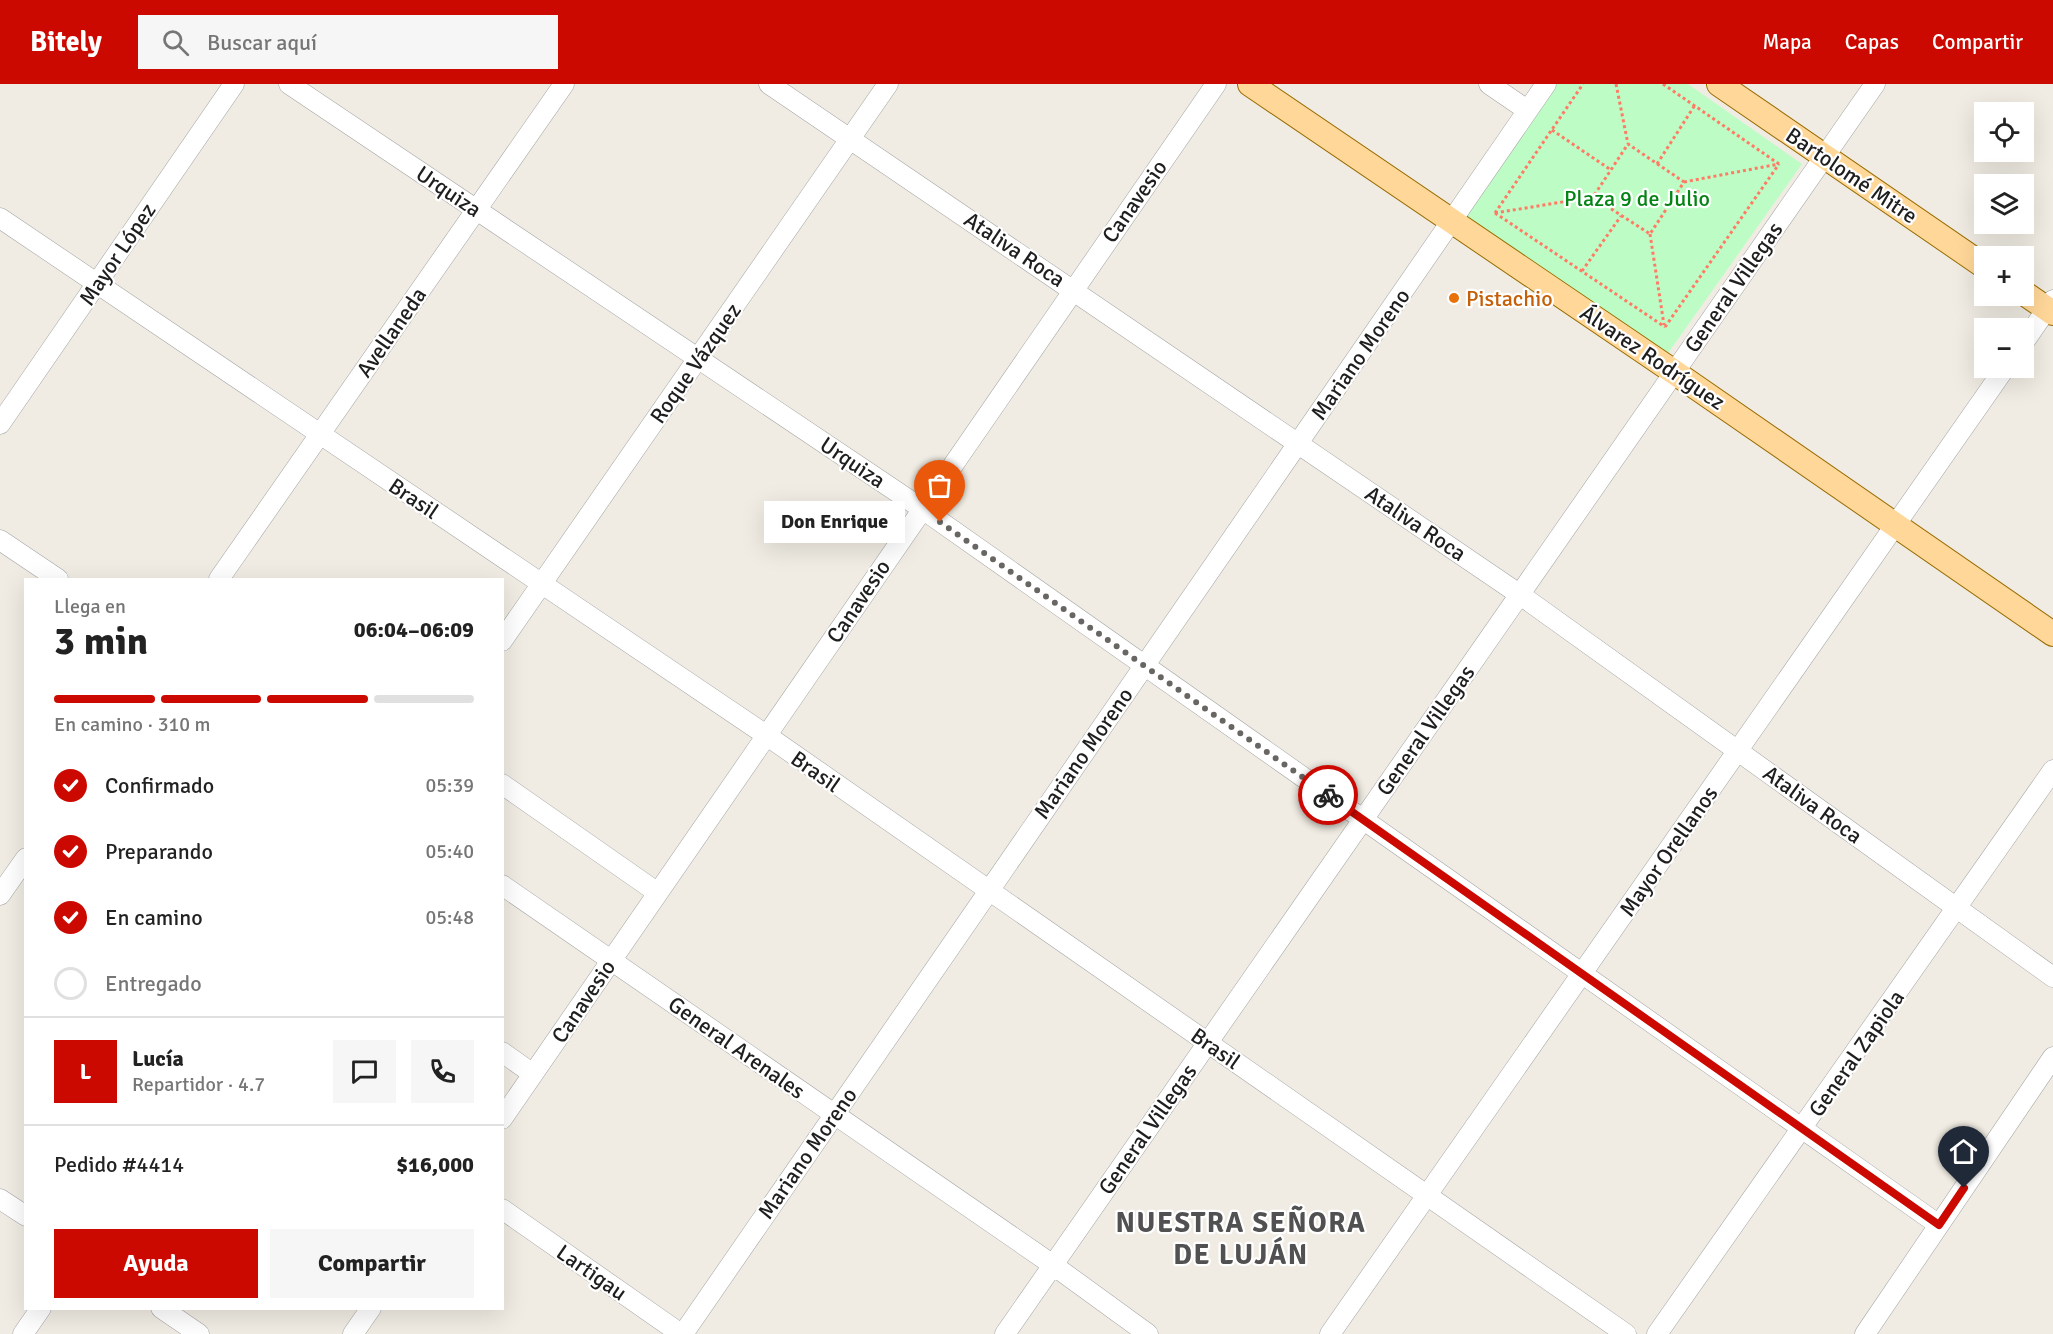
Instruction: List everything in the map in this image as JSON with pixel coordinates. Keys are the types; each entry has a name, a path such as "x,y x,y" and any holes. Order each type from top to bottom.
{"main road":[{"name":"Álvarez Rodríguez","path":"1250,84 1674,372 2053,634"},
{"name":"Bartolomé Mitre","path":"1719,84 1974,259"},
{"path":"2034,298 2051,307"}],"street":[{"name":"Mayor López","path":"0,424 234,84"},
{"name":"Urquiza","path":"289,84 921,508 1939,1225"},
{"name":"Avellaneda","path":"220,578 564,84"},
{"name":"Ataliva Roca","path":"769,84 1519,594 2053,976"},
{"name":"Roque Vázquez","path":"504,638 888,84"},
{"name":"Canavesio","path":"504,1116 921,508 1216,84"},
{"path":"1489,84 1527,110"},
{"name":"Mariano Moreno","path":"682,1334 1546,84"},
{"name":"General Villegas","path":"1005,1334 1875,84"},
{"name":"Brasil","path":"0,218 766,735 1626,1334"},
{"path":"2034,329 2051,307"},
{"name":"Mayor Orellanos","path":"1330,1334 1999,378"},
{"path":"0,540 57,578"},
{"name":"General Zapiola","path":"1657,1334 2053,770"},
{"path":"504,785 658,892"},
{"path":"0,895 24,861"},
{"name":"General Arenales","path":"504,886 1053,1265 1148,1334"},
{"path":"504,1053 534,1074"},
{"path":"1865,1334 2053,1057"},
{"path":"0,1199 24,1215"},
{"name":"Lartigau","path":"504,1210 682,1334"},
{"path":"23,1334 40,1310"},
{"path":"164,1310 199,1334"},
{"path":"353,1334 370,1310"}],"path":[{"path":"1496,213 1583,84"},
{"path":"1616,84 1628,144 1684,182 1779,164"},
{"path":"1663,84 1779,164"},
{"path":"1657,164 1695,105"},
{"path":"1552,130 1611,170"},
{"path":"1593,197 1628,144"},
{"path":"1665,327 1779,164"},
{"path":"1665,327 1650,234 1684,182"},
{"path":"1496,213 1593,197 1650,234"},
{"path":"1496,213 1665,327"},
{"path":"1582,271 1621,216"}],"green space":[{"name":"Plaza 9 de Julio","path":"1556,84 1688,84 1802,164 1666,356 1464,218"}],"way so far":[{"path":"940,522 1328,795"}],"place":[{"name":"Pistachio","path":"1454,298"},
{"name":"Don Enrique","path":"940,522"}],"district":[{"name":"NUESTRA SEÑORA DE LUJÁN","path":"1241,1238"}],"route":[{"path":"1328,795 1939,1225 1964,1188"}]}
